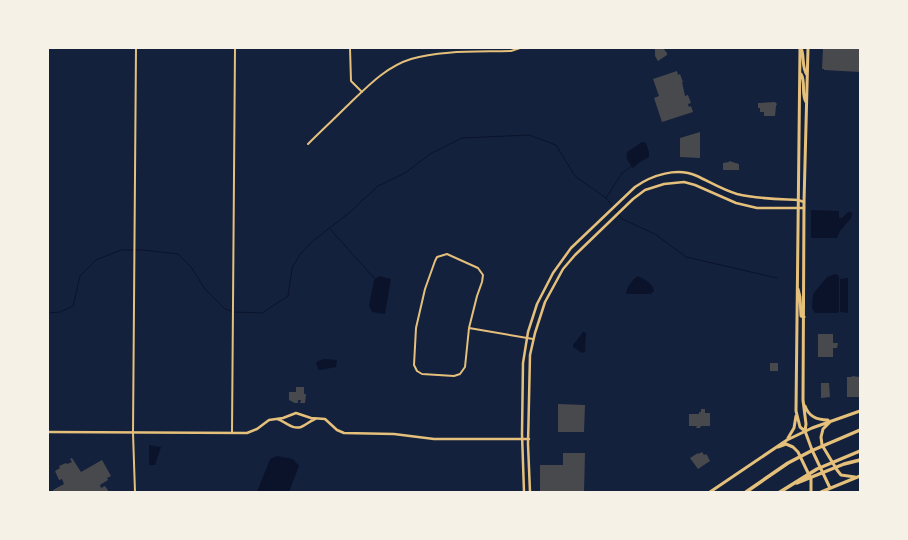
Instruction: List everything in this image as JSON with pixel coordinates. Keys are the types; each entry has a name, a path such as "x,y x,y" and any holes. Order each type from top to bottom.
{"highway":[{"path":"746,492 788,463 837,439 860,431"},
{"path":"780,492 818,469 845,456 860,451"},
{"path":"790,485 844,464 860,460"}],"main road":[{"path":"787,440 794,428 796,412 801,48"},
{"path":"801,48 803,53 804,70 807,75"},
{"path":"808,48 804,202 803,400 806,424 805,431 812,450 830,488"},
{"path":"800,73 803,78 804,98 806,102"},
{"path":"797,288 800,297 801,316 804,318"},
{"path":"803,400 810,415 821,420 832,420"},
{"path":"710,492 787,440 832,420 860,411"},
{"path":"796,412 800,427 805,431"},
{"path":"832,420 823,429 821,437 822,445 841,475 855,477"},
{"path":"776,447 786,444 793,447 798,452 811,479 811,492"},
{"path":"821,492 860,476"}],"street":[{"path":"135,492 133,434 136,48"},
{"path":"232,433 235,48"},
{"path":"350,48 351,81 362,92"},
{"path":"308,144 362,92 390,68 399,63 415,58 441,54 511,51 520,48"},
{"path":"524,492 522,439 523,363 527,338 537,304 553,273 571,248 640,183 655,176 671,173 695,175 725,190 744,196 798,200 804,202"},
{"path":"530,492 530,355 545,302 563,269 575,255 633,199 645,190 672,182 684,182 695,185 727,200 757,208 805,208"},
{"path":"447,254 478,268 483,275 469,328 465,367 460,374 454,376 425,374 417,371 414,365 416,328 425,289 435,261 442,255 447,254"},
{"path":"469,328 533,340"},
{"path":"48,432 133,434 247,433 257,430 265,422 296,413 325,419 337,430 344,433 394,434 434,438 529,440"},
{"path":"274,419 282,420 293,427 298,428 316,418"},
{"path":"523,461 529,461"}],"water":[{"path":"642,142 646,143 649,157 633,168 627,158 627,152"},
{"path":"811,210 839,211 839,218 842,218 848,212 851,212 852,214 851,218 840,231 837,238 812,238"},
{"path":"835,274 838,275 839,278 839,312 815,313 812,308 813,294 827,277"},
{"path":"379,276 391,279 385,314 372,312 369,306 374,280"},
{"path":"638,276 646,280 652,286 654,291 651,294 626,294 630,284"},
{"path":"848,278 848,313 840,312 840,279"},
{"path":"583,332 586,333 585,352 582,353 573,347 573,345"},
{"path":"324,359 337,360 336,367 320,370 318,369 316,363"},
{"path":"149,445 161,447 155,465 149,465"},
{"path":"277,456 293,459 299,466 289,492 257,492 270,459"}],"building":[{"path":"655,48 663,48 667,55 658,61 655,56"},
{"path":"823,48 860,48 860,72 822,69"},
{"path":"677,71 683,82 685,96 688,95 691,103 688,104 689,107 691,106 693,112 662,122 654,98 659,96 653,79"},
{"path":"775,102 777,104 775,116 764,116 764,112 760,112 760,108 758,108 758,103"},
{"path":"700,132 700,158 680,157 680,138"},
{"path":"729,161 739,164 739,170 723,170 723,163"},
{"path":"818,334 833,334 833,343 838,343 837,348 833,348 833,357 818,357"},
{"path":"770,363 778,363 778,371 770,371"},
{"path":"847,377 860,377 860,397 847,397"},
{"path":"821,383 829,383 830,397 821,398"},
{"path":"296,387 304,387 304,394 306,394 305,403 300,403 301,400 298,400 298,403 295,403 289,400 289,392 296,392"},
{"path":"558,404 585,405 584,432 558,432"},
{"path":"701,409 705,409 705,413 710,413 710,426 701,426 700,428 696,428 697,426 689,426 689,414 699,414"},
{"path":"702,452 704,455 707,455 710,461 698,469 690,458"},
{"path":"563,453 585,453 584,492 540,492 540,465 563,465"},
{"path":"72,458 81,472 102,460 111,476 100,485 101,488 105,486 109,492 54,492 53,490 64,484 62,479 59,480 55,471 60,468 59,466 72,462 70,459"}],"waterway":[{"path":"235,312 262,313 288,296 292,268 301,253 313,241 350,212 378,186 405,173 430,154 462,138 529,135 556,145 575,176 606,198 622,219 655,234 686,257 777,278"},
{"path":"606,198 622,173 632,166"},
{"path":"330,229 375,279"},
{"path":"48,313 60,312 73,306 80,276 96,260 121,250 143,250 178,254 191,267 205,289 225,309 231,311"}]}
